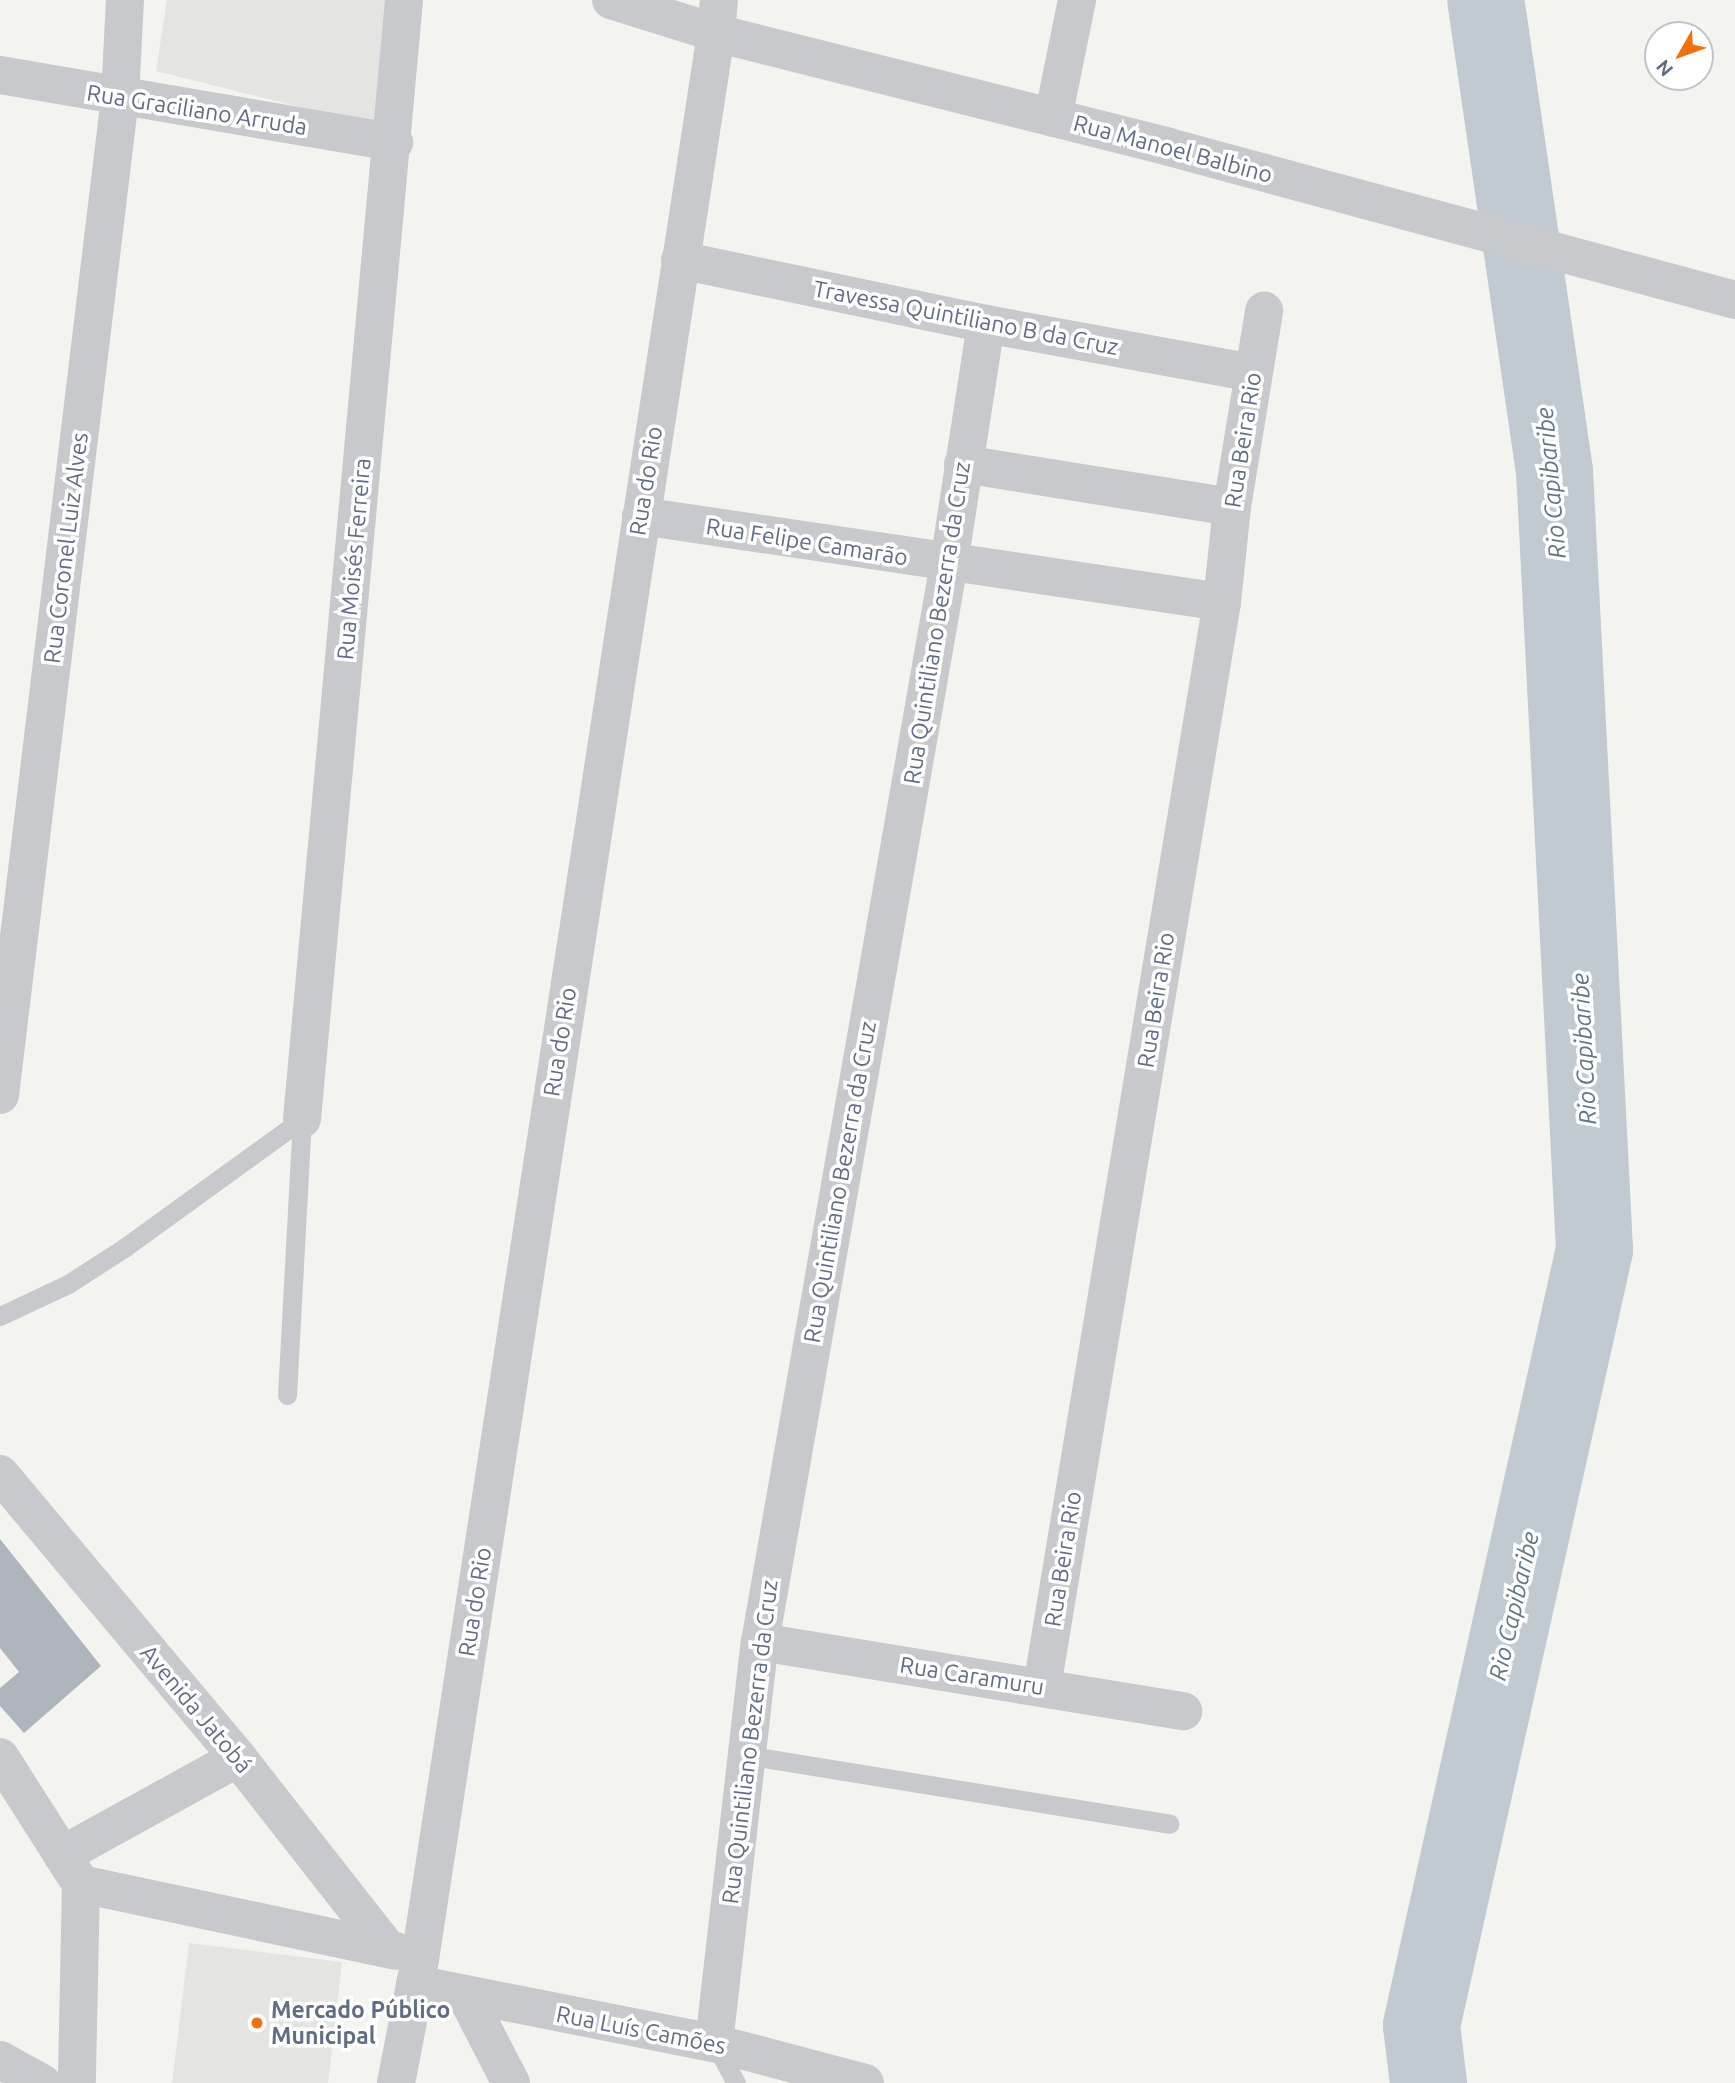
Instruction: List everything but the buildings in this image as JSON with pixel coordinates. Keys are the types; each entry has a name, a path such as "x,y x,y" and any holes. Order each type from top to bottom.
{"street":[{"name":"Rua Coronel Luiz Alves","path":"0,1095 120,98 125,0"},
{"name":"Rua Moisés Ferreira","path":"302,1118 394,142 404,0"},
{"name":"Rua Manoel Balbino","path":"611,0 717,16 1052,118 1169,147 1735,300"},
{"path":"1052,118 1077,0"},
{"name":"Rua do Rio","path":"396,2083 408,1964 641,516 717,16"},
{"name":"Rua Graciliano Arruda","path":"0,75 120,98 394,142"},
{"name":"Travessa Quintiliano B da Cruz","path":"680,260 986,324 1253,373"},
{"name":"Rua Beira Rio","path":"1042,1688 1222,603 1232,507 1264,311"},
{"name":"Rua Quintiliano Bezerra da Cruz","path":"714,2043 760,1642 949,563 986,324"},
{"path":"963,464 1232,507"},
{"name":"Rua Felipe Camarão","path":"641,516 1222,603"},
{"name":"Avenida Jatobá","path":"0,1474 408,1964"},
{"name":"Rua Caramuru","path":"760,1642 1183,1711"},
{"path":"0,1757 71,1870 77,2083"},
{"path":"71,1870 238,1758"},
{"name":"Rua Luís Camões","path":"71,1870 408,1964 466,1996 714,2043 865,2083"},
{"path":"466,1996 511,2083"},
{"path":"0,2060 42,2083"}],"lane":[{"path":"0,1316 68,1284 114,1255 302,1118"},
{"path":"287,1395 302,1118"},
{"path":"745,1755 1170,1824"},
{"path":"714,2043 736,2083"}],"shaded area":[{"path":"167,0 386,0 377,126 156,71"},
{"name":"Mercado Público Municipal","path":"189,1943 342,1962 328,2083 172,2083"}],"waterway":[{"name":"Rio Capibaribe","path":"1428,2083 1421,2025 1594,1249 1554,471 1485,0"}],"place":[{"name":"Mercado Público Municipal","path":"257,2023"}]}
